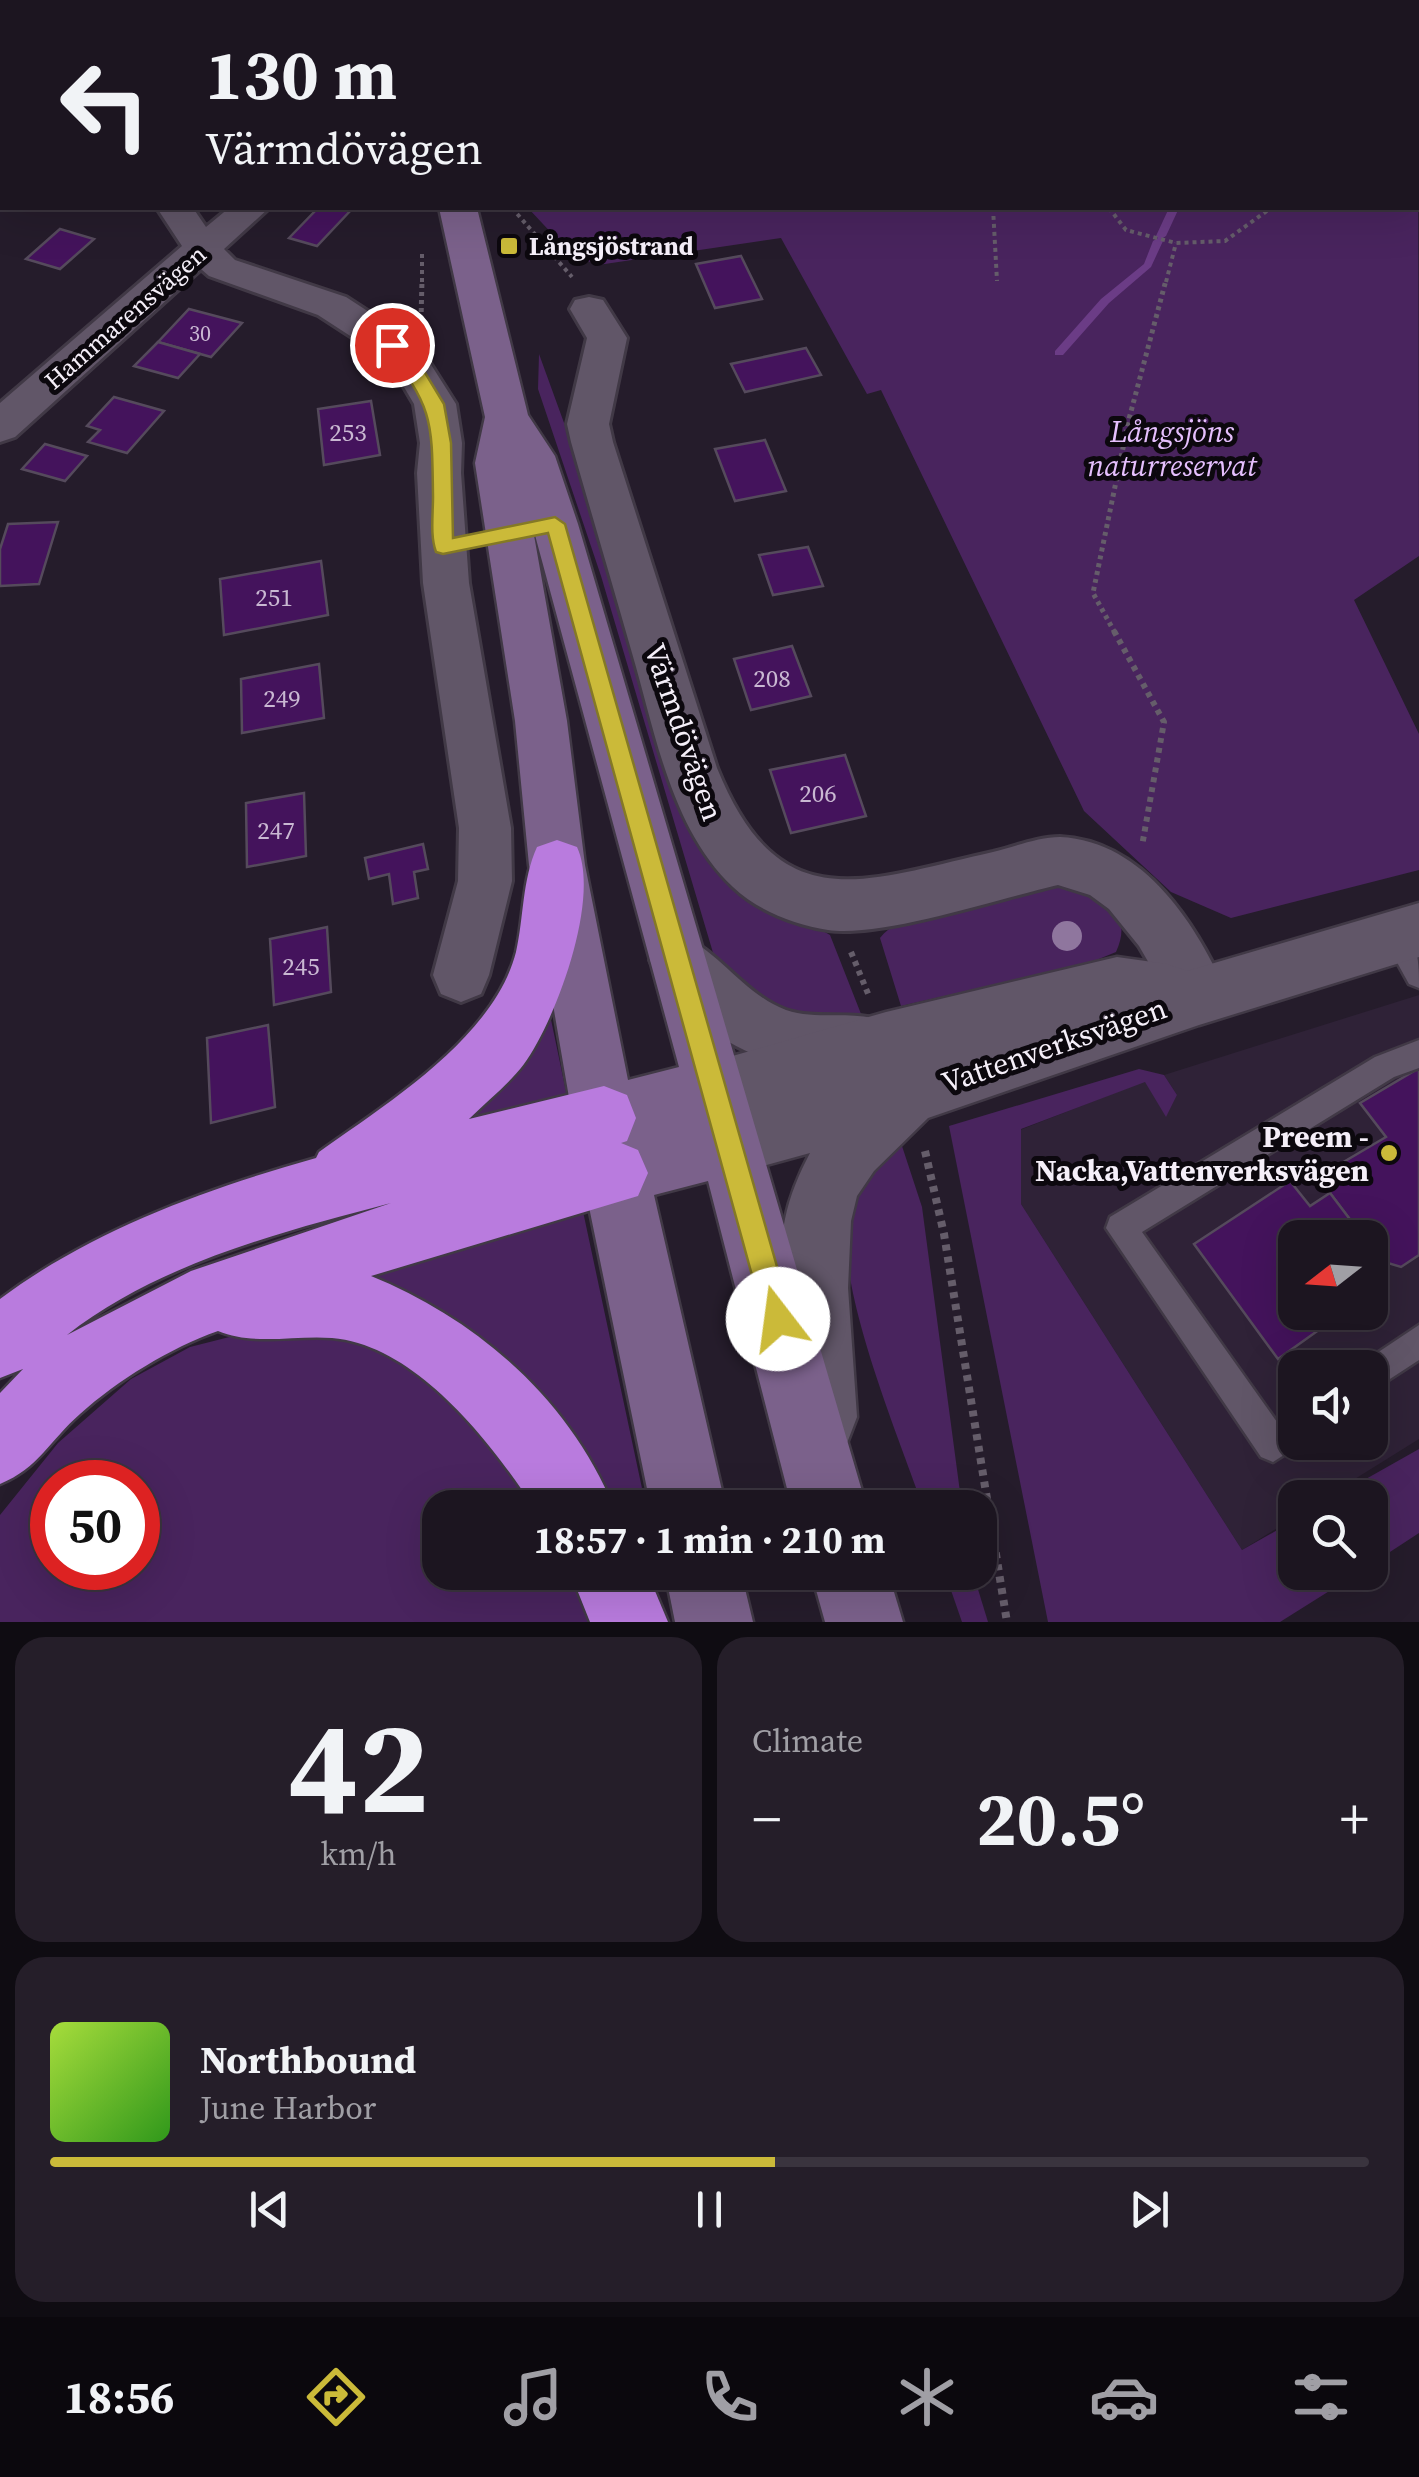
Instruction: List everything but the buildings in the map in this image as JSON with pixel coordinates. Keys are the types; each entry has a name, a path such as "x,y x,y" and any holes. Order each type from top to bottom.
{"highway":[{"path":"318,1192 437,1106 502,1042 544,960 557,865"},
{"path":"0,1343 16,1328 91,1280 188,1233 318,1192 609,1146"},
{"path":"0,1447 50,1392 84,1364 191,1306 366,1244 609,1146"},
{"path":"191,1306 308,1303 364,1308 429,1341 485,1382 535,1442 566,1490"},
{"path":"616,1590 630,1622"}],"main road":[{"name":"Värmdövägen","path":"458,210 507,416 498,462 532,529 678,960 825,1490"},
{"name":"Värmdövägen","path":"532,529 541,721 557,865 609,1146 684,1490"},
{"path":"609,1146 723,1116"},
{"path":"707,1590 714,1622"},
{"path":"854,1590 864,1622"}],"street":[{"path":"176,210 203,250 222,268 407,336 409,360 435,404 442,443 443,547 485,828 485,881 461,975"},
{"name":"Hammarensvägen","path":"0,427 128,310 249,210"},
{"name":"Värmdövägen","path":"589,309 606,338 588,424 592,442 706,812 730,850 755,874 804,901 833,908 865,906 1058,861 1085,864 1130,889 1152,917 1199,996"},
{"path":"443,547 532,529"},
{"name":"Vattenverksvägen","path":"723,1116 1411,947"},
{"name":"Vattenverksvägen","path":"678,960 733,1012 759,1026 898,1071"},
{"name":"Vattenverksvägen","path":"827,1490 814,1243 823,1195 898,1071"}],"lane":[{"path":"1278,1441 1273,1445 1121,1228 1384,1067 1419,1054"},
{"path":"1388,1364 1419,1342"}],"path":[{"path":"514,210 570,274 589,309"},
{"path":"993,210 997,281"},
{"path":"1111,210 1126,230 1176,243 1224,240 1268,210"},
{"path":"1141,850 1164,722 1093,594 1129,419 1176,243"},
{"path":"407,336 422,250"},
{"path":"833,908 898,1071 944,1234 1006,1622"}],"shaded area":[{"path":"1419,995 1419,1439 1388,1458 1388,1350 1278,1350 1278,1460 1385,1460 1353,1480 1278,1480 1278,1528 1242,1550 1021,1204 1020,1130 1145,1081 1166,1116 1177,1095 1164,1075"}],"green space":[{"name":"Långsjöns naturreservat","path":"530,210 1418,210 1419,556 1354,600 1419,734 1419,870 1231,918 1171,892 1084,811 881,390 867,394 781,238 598,265 572,255"},
{"path":"539,354 608,544 688,807 793,914 830,935 865,1024 787,1021 728,984 714,956 601,576 538,389"},
{"path":"1075,877 1105,900 1119,917 1121,938 1116,952 1089,963 901,1006 880,938 894,926 941,906"},
{"path":"549,1010 568,1101 421,1148"},
{"path":"1139,1069 1164,1075 1177,1095 1166,1117 1145,1082 1021,1129 1021,1204 1242,1550 1278,1530 1278,1590 1331,1590 1280,1622 1048,1622 949,1126"},
{"path":"902,1146 922,1207 960,1490 917,1490 858,1315 846,1239 850,1211 859,1191"},
{"path":"581,1202 642,1490 606,1490 576,1440 481,1340 406,1292 318,1275"},
{"path":"280,1324 337,1335 420,1364 541,1490 422,1490 422,1590 591,1590 603,1622 0,1622 0,1515 30,1478 30,1590 160,1590 160,1460 44,1460 58,1443 131,1379 190,1347"},
{"path":"1419,1449 1419,1533 1388,1553 1388,1480 1364,1480"},
{"path":"951,1590 978,1590 988,1622 962,1622"}],"waterway":[{"path":"1161,236 1173,210"},
{"path":"1059,353 1105,301 1148,265 1158,241"}],"place":[{"name":"Långsjöstrand","path":"509,246"},
{"name":"Preem - Nacka,Vattenverksvägen","path":"1389,1153"}],"route":[{"path":"392,345 409,360 435,404 442,443 439,473 443,547 555,524 778,1319"}]}
